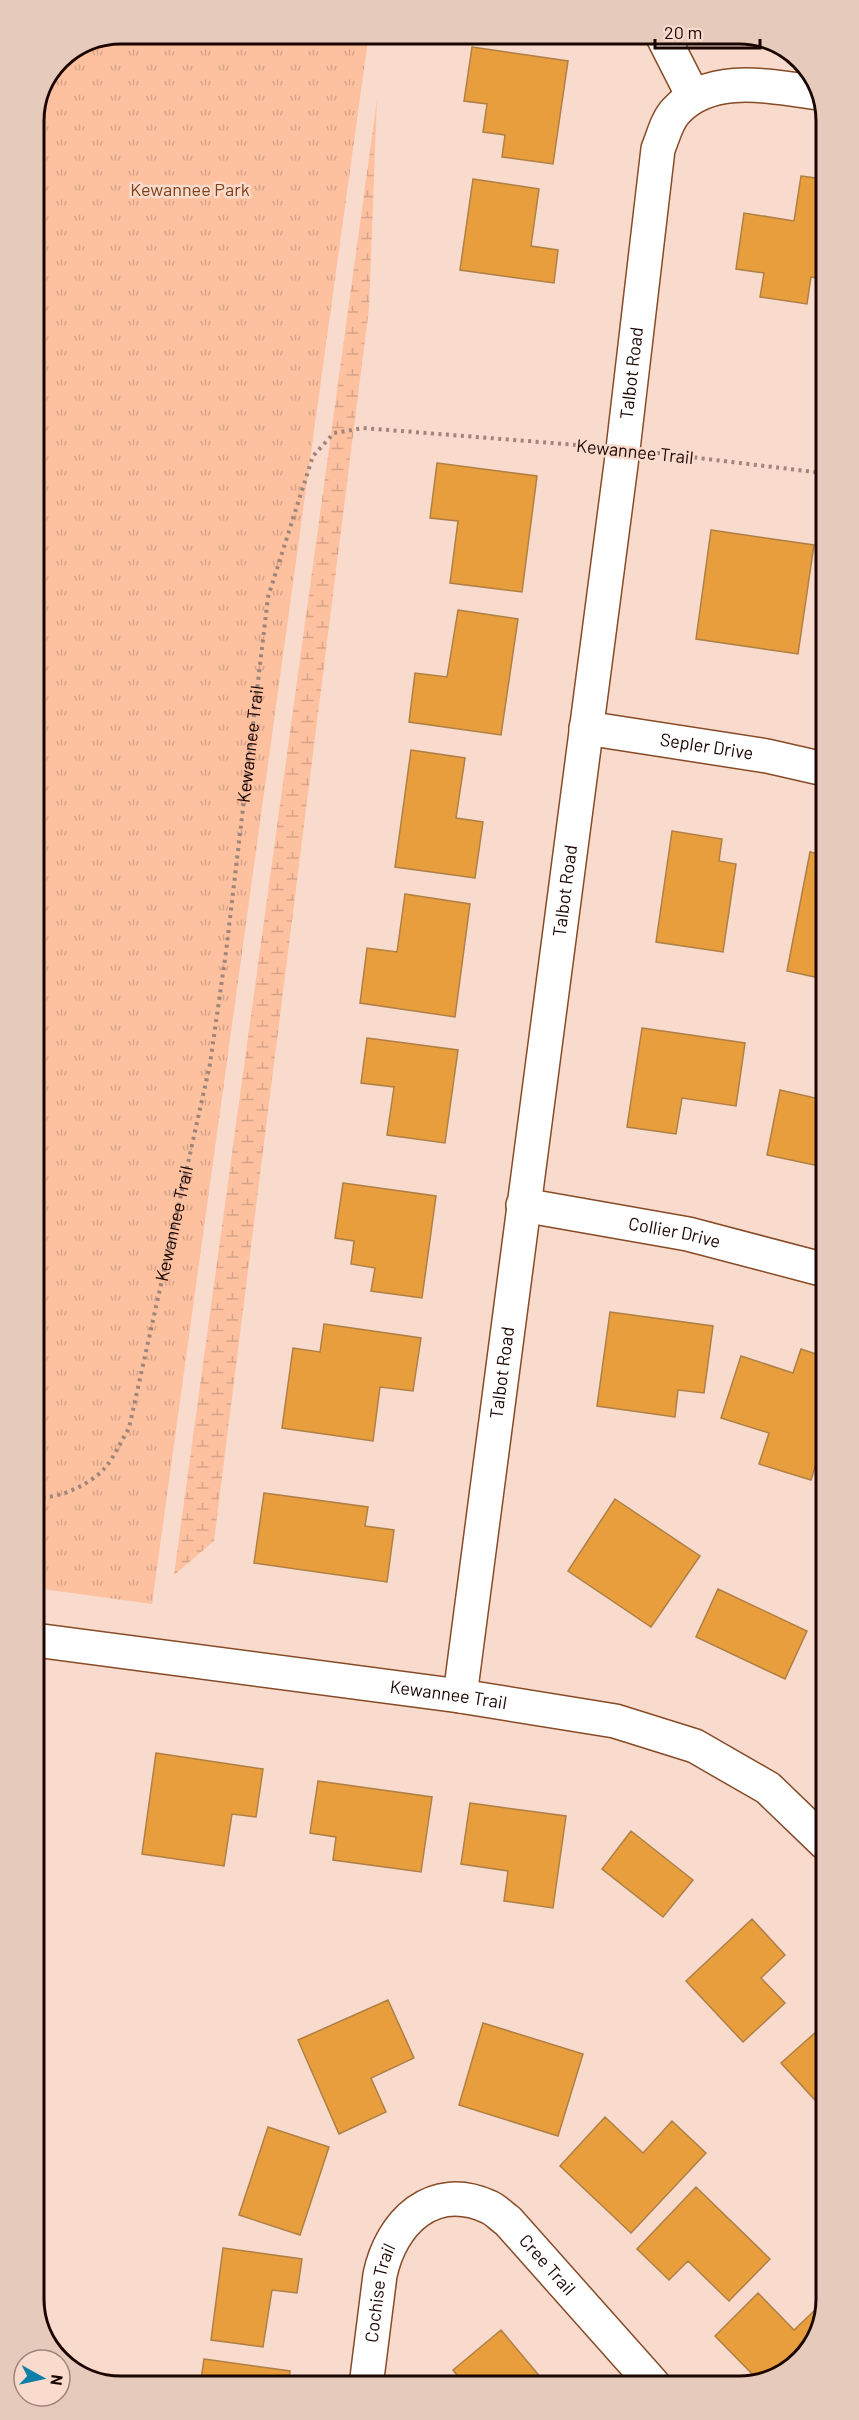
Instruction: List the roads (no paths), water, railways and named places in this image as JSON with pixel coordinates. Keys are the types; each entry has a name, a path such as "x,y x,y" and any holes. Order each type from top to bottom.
{"street":[{"path":"667,44 693,96 725,86 769,87 810,92"},
{"name":"Talbot Road","path":"460,1696 623,449 658,149 674,113 693,96"},
{"name":"Sepler Drive","path":"586,728 767,756 816,767"},
{"name":"Collier Drive","path":"523,1205 688,1234 816,1268"},
{"name":"Kewannee Trail","path":"44,1641 460,1696 615,1721 694,1746 768,1788 816,1834"},
{"name":"Cree Trail","path":"416,2210 433,2202 461,2200 490,2207 508,2222 646,2376"},
{"name":"Cochise Trail","path":"367,2376 384,2257 396,2233 416,2210"}],"park label":[{"name":"Kewannee Park","path":"190,190"}]}
